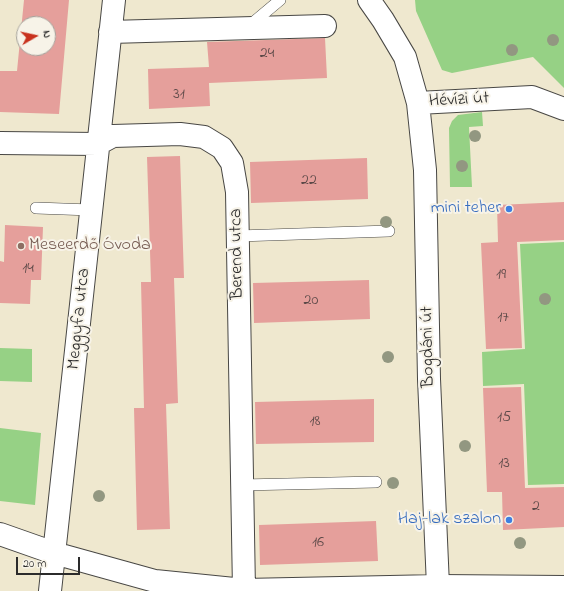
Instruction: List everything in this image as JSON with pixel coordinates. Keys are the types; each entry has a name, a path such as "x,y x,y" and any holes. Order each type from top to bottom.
{"street":[{"name":"Meggyfa utca","path":"50,591 114,0"},
{"name":"Hévízi út","path":"369,0 405,57 418,103 532,96 564,109"},
{"path":"110,32 325,26"},
{"name":"Bogdáni út","path":"418,103 425,170 429,379 438,589"},
{"name":"Berend utca","path":"0,143 98,144 113,136 180,134 204,138 222,148 232,163 236,185 238,236 244,590"},
{"path":"0,534 54,552 155,581 244,590 564,587"}],"lane":[{"path":"247,28 280,0"},
{"path":"36,208 91,210"},
{"path":"238,236 389,231"},
{"path":"242,485 376,482"}],"green space":[{"path":"415,0 564,0 564,88 533,57 452,73 442,70 416,11"},
{"path":"482,112 483,126 469,127 472,187 450,187 449,128 452,121 458,115"},
{"path":"564,242 564,484 528,485 524,384 483,386 482,352 525,349 520,244"},
{"path":"0,348 32,349 32,382 0,381"},
{"path":"0,428 41,433 35,505 0,501"}],"building":[{"path":"24,0 69,0 59,114 0,112 0,71 17,71 18,56 56,56 56,16 22,16"},
{"path":"325,38 327,78 209,83 210,106 149,109 148,69 209,67 207,42"},
{"path":"180,156 184,278 174,278 178,403 166,404 170,529 137,530 134,408 144,408 141,282 151,282 147,157"},
{"path":"367,158 368,199 251,203 250,162"},
{"path":"564,202 564,240 517,242 522,348 486,349 481,243 498,242 497,205"},
{"path":"5,225 43,227 41,280 31,280 30,304 0,303 0,261 4,262"},
{"path":"369,280 370,319 254,323 253,283"},
{"path":"521,387 525,488 564,487 564,527 503,530 502,492 487,492 483,388"},
{"path":"374,399 374,442 256,444 255,402"},
{"path":"376,521 378,561 260,565 259,525"}],"place":[{"name":"mini teher","path":"509,209"},
{"name":"Meseerdő Óvoda","path":"21,246"},
{"name":"Haj-lak szalon","path":"509,520"}]}
